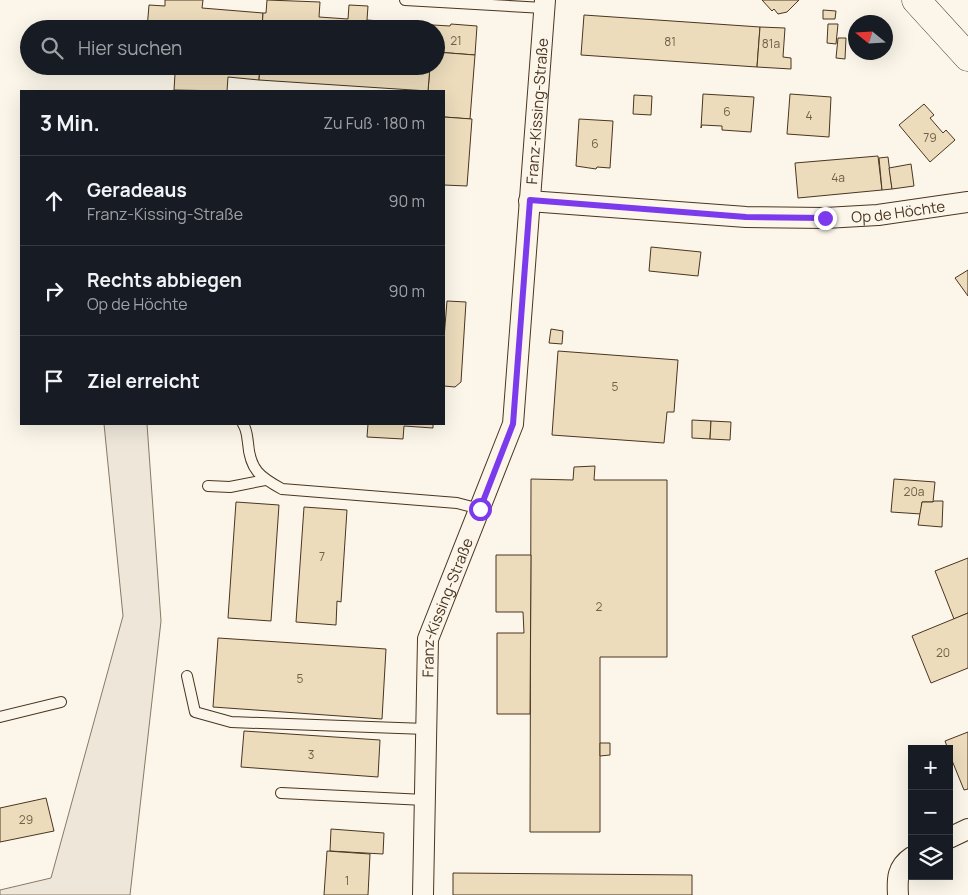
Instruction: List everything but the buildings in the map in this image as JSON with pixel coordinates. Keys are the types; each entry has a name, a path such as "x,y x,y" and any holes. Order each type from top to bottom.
{"main road":[{"path":"916,0 968,57"}],"street":[{"name":"Franz-Kissing-Straße","path":"423,895 428,639 513,424 544,4"},
{"name":"Op de Höchte","path":"530,200 746,217 825,218 878,215 968,202"},
{"path":"953,836 968,829"},
{"path":"898,895 897,881 905,864"}],"lane":[{"path":"405,0 544,4"},
{"path":"244,425 247,428 249,456 255,470 265,480 282,489 457,503 480,509"},
{"path":"208,486 230,488 265,480"},
{"path":"187,676 194,712 231,722 426,730"},
{"path":"0,717 61,702"},
{"path":"281,793 424,800"}],"shaded area":[{"path":"104,425 147,425 161,621 130,895 0,895 0,890 51,878 123,616"}],"route":[{"path":"480,509 513,424 530,200 746,217 825,218"}]}
